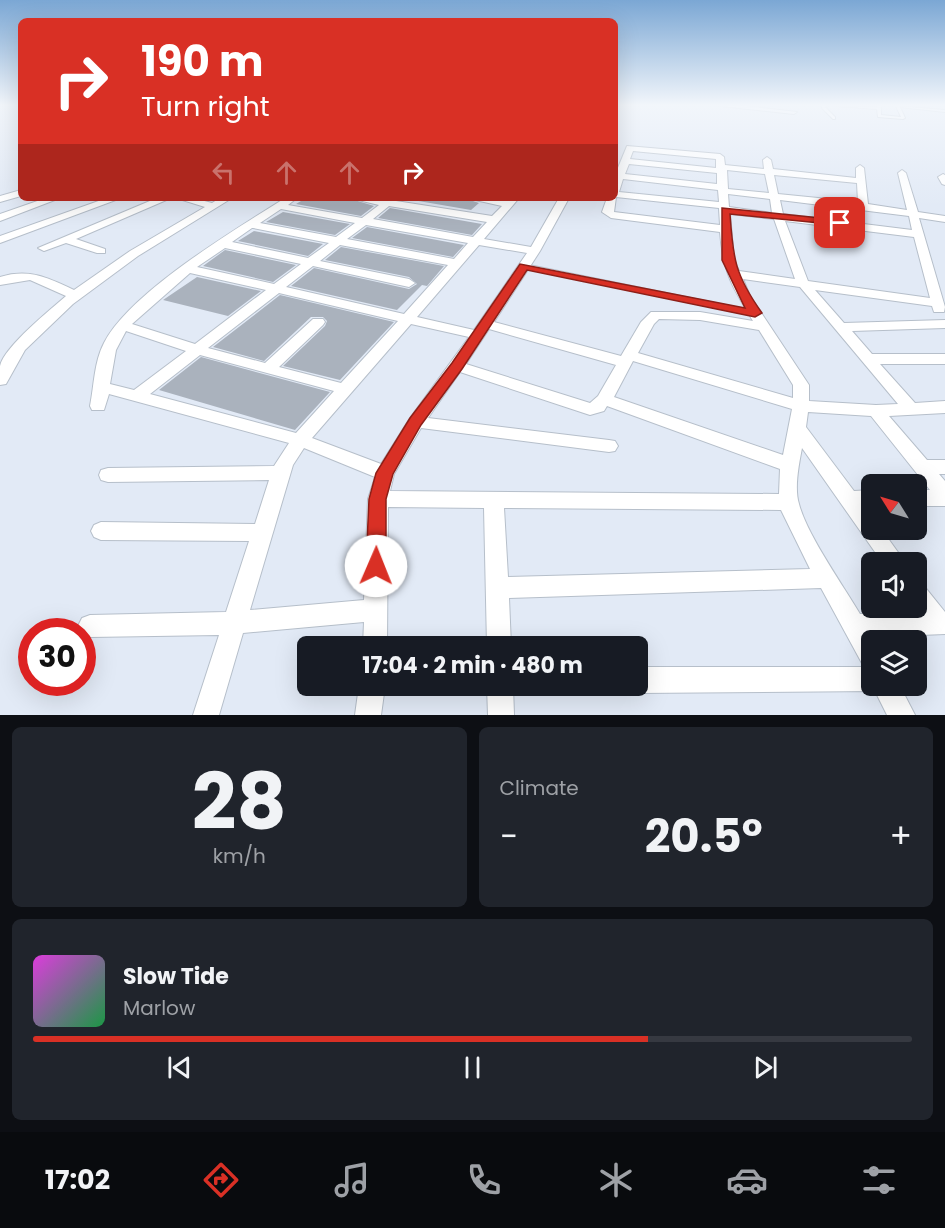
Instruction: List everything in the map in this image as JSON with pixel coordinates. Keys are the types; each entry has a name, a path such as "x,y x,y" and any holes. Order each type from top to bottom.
{"street":[{"path":"618,180 628,150 639,147 720,157 728,260 732,274 801,385 801,406 790,465 788,502 798,527 861,638"},
{"path":"625,161 724,189 778,216 918,234"},
{"path":"768,166 778,216 790,253 804,285 910,408"},
{"path":"618,192 724,189 768,166 861,181"},
{"path":"860,168 863,206"},
{"path":"732,274 938,307 902,173"},
{"path":"619,176 773,197 863,206 945,219"},
{"path":"0,199 18,194"},
{"path":"0,218 47,201"},
{"path":"0,240 108,201"},
{"path":"44,248 158,201"},
{"path":"193,201 213,206"},
{"path":"0,380 3,361 74,295 114,264 222,201"},
{"path":"98,406 111,344 122,325 139,308 189,269 287,201"},
{"path":"137,396 390,201"},
{"path":"396,201 496,220"},
{"path":"206,715 284,464 300,441 511,201"},
{"path":"375,636 378,499 385,473 416,422 457,366 534,251 562,201"},
{"path":"611,201 607,212 612,215 726,230"},
{"path":"279,206 534,251"},
{"path":"252,225 456,263"},
{"path":"66,238 101,251"},
{"path":"224,244 409,284"},
{"path":"189,269 407,319 482,329 626,359 801,406 876,411 945,407"},
{"path":"0,281 12,276 31,275 74,295"},
{"path":"457,366 582,409 598,407 648,322 656,315 760,320"},
{"path":"268,369 318,322"},
{"path":"839,327 945,324"},
{"path":"122,325 198,350 345,389"},
{"path":"867,359 945,359"},
{"path":"103,387 300,441 385,473"},
{"path":"604,399 790,465"},
{"path":"876,411 945,496"},
{"path":"416,422 609,446"},
{"path":"796,426 887,552"},
{"path":"922,467 945,467"},
{"path":"108,475 281,473"},
{"path":"927,497 945,496"},
{"path":"849,499 861,498"},
{"path":"378,499 788,502"},
{"path":"494,499 499,636"},
{"path":"101,531 262,533"},
{"path":"497,588 827,578"},
{"path":"927,606 941,623"},
{"path":"96,626 234,623 376,610"},
{"path":"854,626 941,623"},
{"path":"648,680 861,680"},
{"path":"368,715 371,696"},
{"path":"500,696 501,715"},
{"path":"892,696 902,715"}],"lane":[{"path":"524,266 760,320"}],"building":[{"path":"301,201 358,201 374,206 361,216 296,204"},
{"path":"418,201 473,201 479,203 471,210"},
{"path":"390,208 482,224 472,235 378,218"},
{"path":"283,212 350,224 335,235 266,222"},
{"path":"367,227 464,245 453,257 352,238"},
{"path":"254,231 323,244 308,256 238,241"},
{"path":"341,247 444,266 427,286 422,285 397,310 291,286 314,268 409,289 417,284 409,277 325,260"},
{"path":"225,250 296,265 273,282 203,266"},
{"path":"197,277 261,291 228,316 163,300"},
{"path":"280,295 394,322 340,380 283,366 325,326 327,321 323,317 311,317 264,361 213,347"},
{"path":"201,357 330,392 295,430 159,390"}],"route":[{"path":"376,566 378,499 385,473 416,422 457,366 524,266 755,313 732,274 728,260 725,210 840,223"}]}
